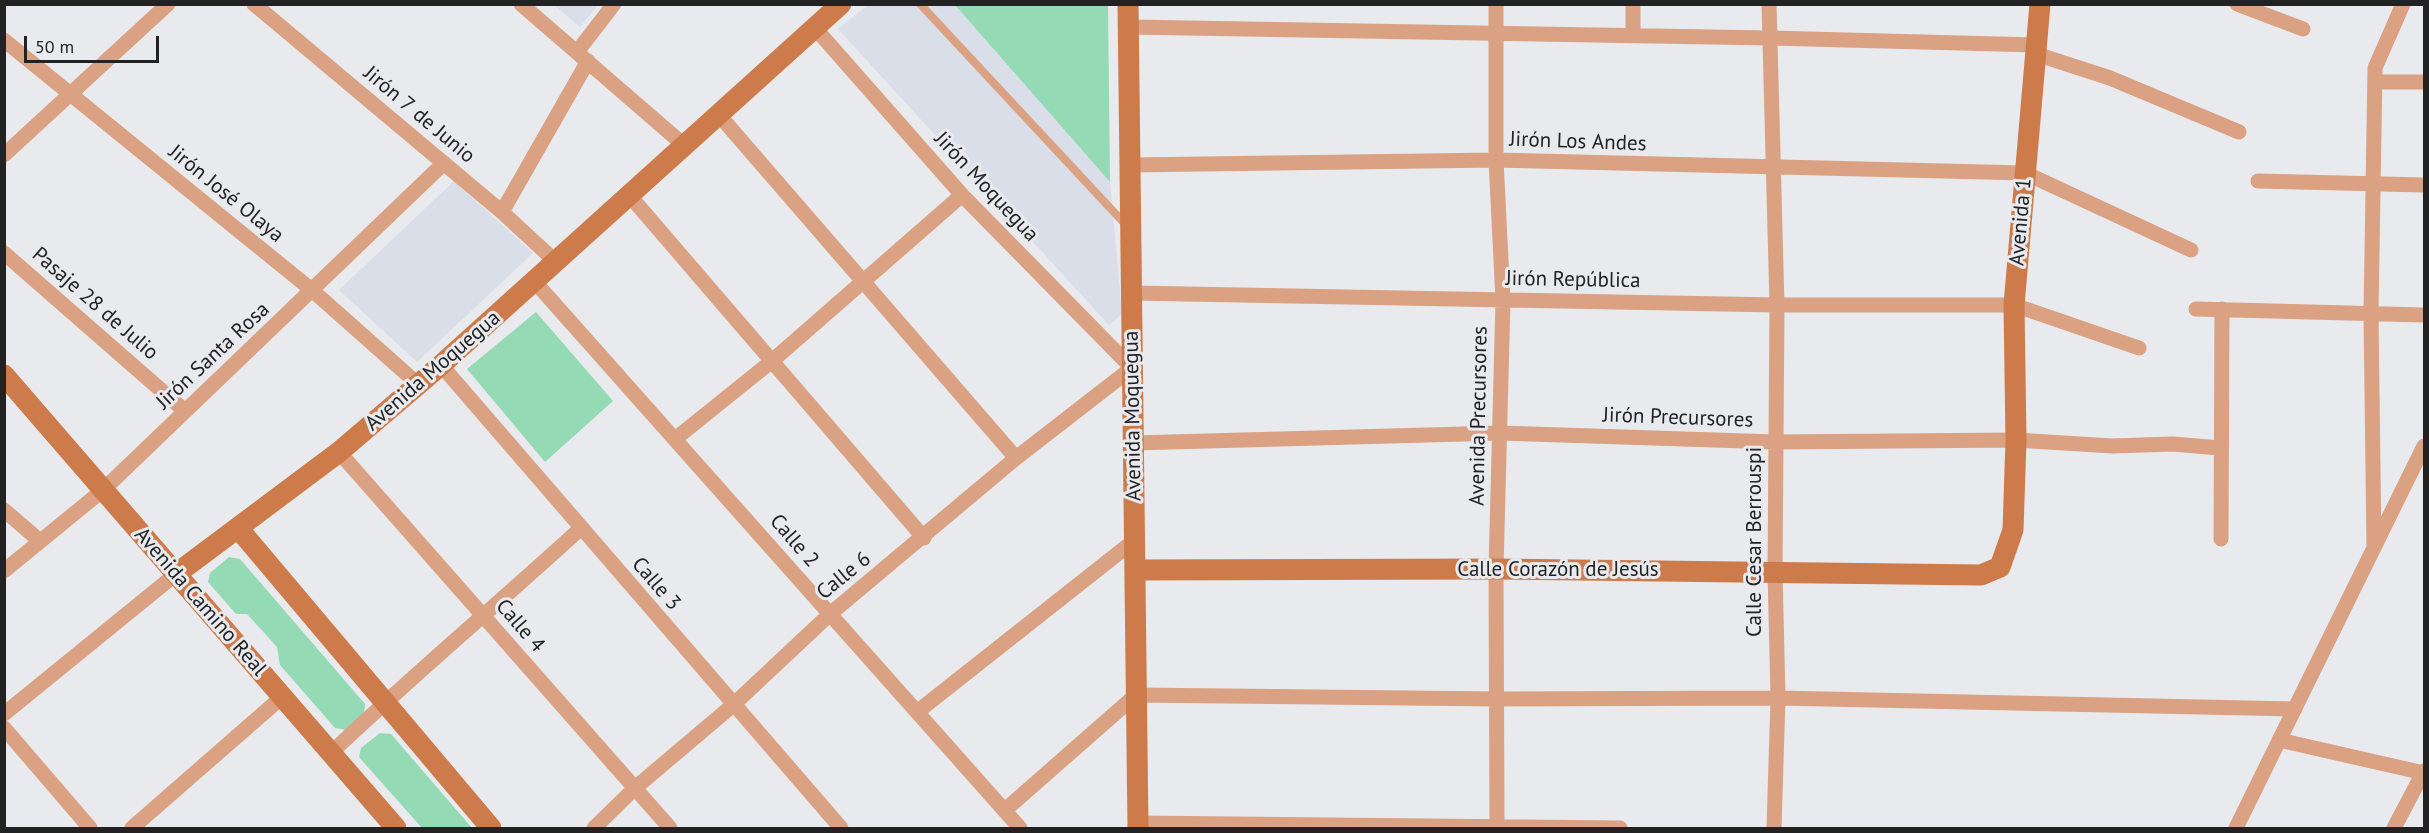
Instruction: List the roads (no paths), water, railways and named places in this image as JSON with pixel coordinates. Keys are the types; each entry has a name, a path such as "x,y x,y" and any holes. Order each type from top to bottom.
{"street":[{"path":"4,155 168,4"},
{"name":"Jirón 7 de Junio","path":"254,4 502,212 555,261"},
{"path":"521,4 685,146"},
{"path":"502,212 583,56 614,4"},
{"name":"Avenida Moquegua","path":"4,714 176,574 339,452 419,385 841,4"},
{"name":"Avenida Moquegua","path":"1128,4 1138,826"},
{"name":"Avenida Precursores","path":"1496,4 1496,160 1503,300 1496,569 1497,827"},
{"path":"1633,35 1634,4"},
{"name":"Calle Cesar Berrouspi","path":"1769,4 1777,305 1775,572 1778,698 1774,828"},
{"name":"Avenida 1","path":"1981,575 2000,567 2013,530 2016,440 2014,305 2040,4"},
{"path":"2237,4 2303,29"},
{"path":"2374,548 2371,314 2375,68 2403,4"},
{"path":"1129,27 1770,38 2036,50 2239,132"},
{"name":"Jirón Moquegua","path":"815,28 962,195 1132,368"},
{"name":"Jirón José Olaya","path":"4,40 313,291 419,385"},
{"path":"2375,82 2424,82"},
{"path":"720,115 1016,458"},
{"name":"Jirón Los Andes","path":"1130,165 1496,160 2025,173"},
{"name":"Jirón Santa Rosa","path":"4,571 103,490 444,163"},
{"path":"2025,173 2191,250"},
{"path":"2258,181 2424,185"},
{"path":"675,439 772,361 962,195"},
{"path":"630,196 924,538"},
{"name":"Pasaje 28 de Julio","path":"4,253 185,411"},
{"name":"Calle 2","path":"535,282 1019,828"},
{"name":"Jirón República","path":"1132,293 1777,305 2014,305 2139,348"},
{"path":"2196,309 2424,315"},
{"path":"2221,539 2222,309"},
{"name":"Calle 3","path":"441,365 580,529 841,828"},
{"name":"Calle 6","path":"594,828 634,788 733,705 830,614 924,538 1016,458 1132,368"},
{"name":"Avenida Camino Real","path":"4,375 395,828"},
{"name":"Jirón Precursores","path":"1133,442 1500,433 1776,442 2016,440 2112,446 2173,444 2220,448"},
{"path":"2236,828 2424,446"},
{"name":"Calle 4","path":"339,452 670,828"},
{"path":"4,510 40,541"},
{"path":"238,528 491,828"},
{"path":"331,753 580,529"},
{"path":"917,712 1135,540"},
{"name":"Calle Corazón de Jesús","path":"1135,570 1496,569 1981,575"},
{"path":"1005,810 1136,694 1497,699 1778,698 2295,709"},
{"path":"132,828 282,697"},
{"path":"4,728 90,828"},
{"path":"2279,740 2424,772 2394,828"},
{"path":"1138,826 1620,828"}],"lane":[{"path":"920,4 1131,231"}]}
